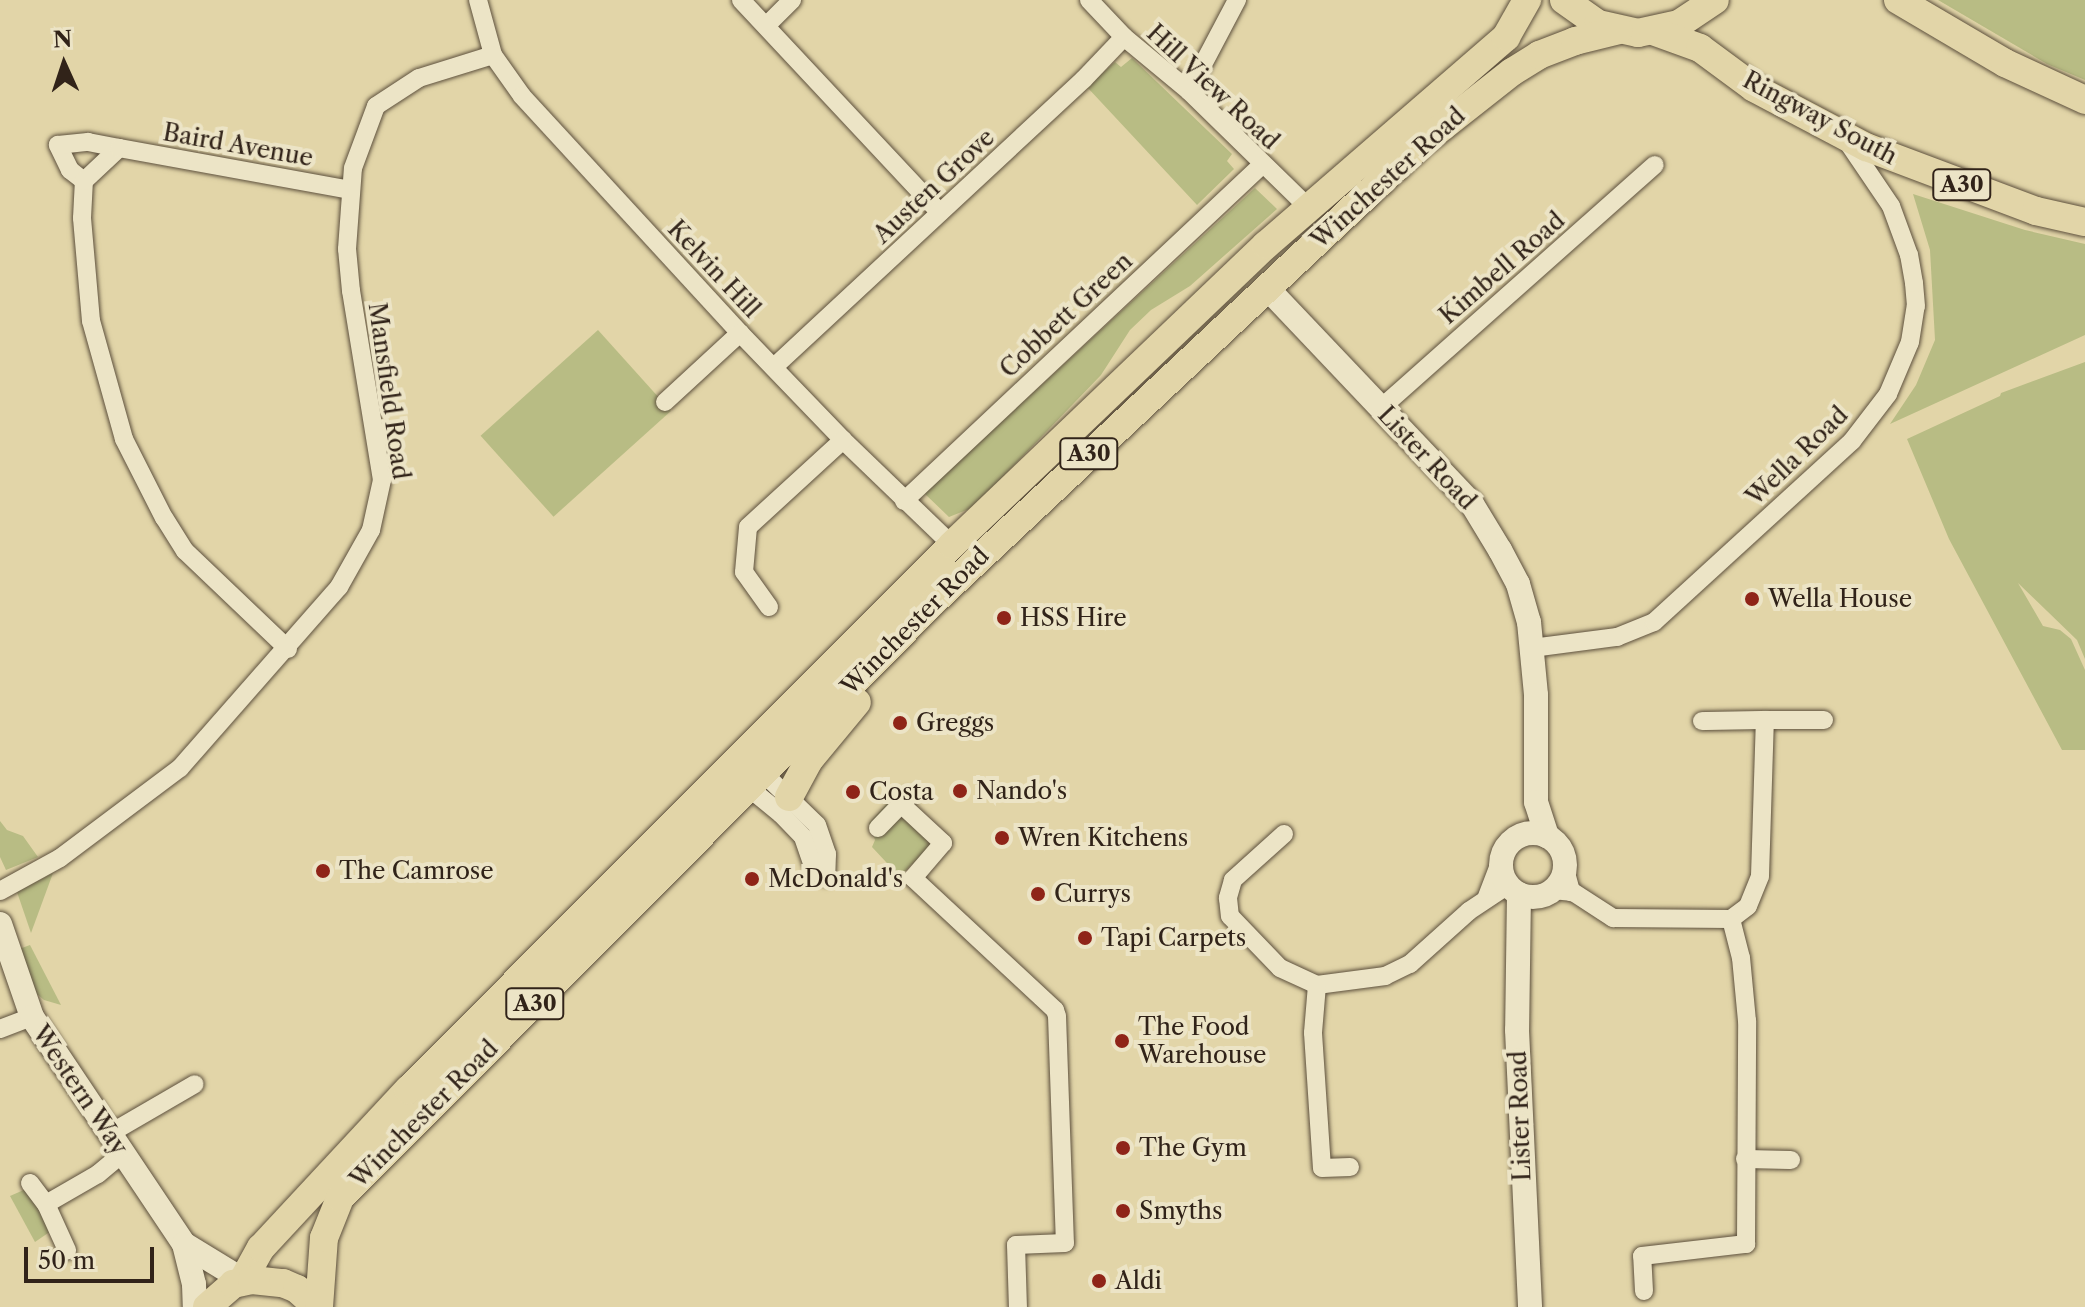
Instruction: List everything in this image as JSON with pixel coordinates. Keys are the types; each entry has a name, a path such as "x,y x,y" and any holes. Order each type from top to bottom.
{"main road":[{"name":"Winchester Road","path":"243,1280 261,1248 408,1090 952,545 1308,207 1506,37 1520,18 1527,0"},
{"path":"1564,0 1598,24 1619,30 1653,31 1679,24 1715,0"},
{"path":"1898,0 2005,63 2085,100"},
{"name":"Winchester Road","path":"318,1307 324,1238 340,1198 758,782 935,600 1423,142 1512,72 1575,41 1619,30"},
{"name":"Ringway South","path":"1653,31 1700,48 1754,88 1844,135 1973,189 2036,211 2085,222"},
{"path":"789,797 809,760 911,637 935,600"},
{"name":"A30","path":"207,1307 243,1280 283,1283 297,1289 318,1307"}],"street":[{"name":"Kelvin Hill","path":"478,0 493,55 522,96 740,333 843,440 952,545"},
{"path":"741,0 940,213"},
{"path":"766,26 792,0"},
{"name":"Hill View Road","path":"1089,0 1124,37 1189,91 1308,207"},
{"path":"1189,91 1237,0"},
{"name":"Austen Grove","path":"774,367 1084,79 1124,37"},
{"name":"Mansfield Road","path":"0,891 60,858 180,768 288,649 339,587 371,530 382,480 347,249 353,168 376,106 419,78 493,55"},
{"name":"Wella Road","path":"1532,648 1617,637 1646,627 1852,441 1896,380 1910,342 1916,306 1909,255 1899,222 1884,193 1844,135"},
{"name":"Baird Avenue","path":"84,181 70,170 58,145 88,142 349,190"},
{"path":"119,148 84,181 82,218 91,321 124,439 164,518 185,551 288,649"},
{"name":"Cobbett Green","path":"904,501 1262,165"},
{"name":"Kimbell Road","path":"1381,408 1655,165"},
{"name":"Lister Road","path":"1267,288 1484,520 1518,584 1532,648 1536,802 1547,836 1561,849 1536,884 1518,924 1517,1030 1530,1307"},
{"path":"665,402 740,333"},
{"path":"769,607 744,572 748,527 843,440"},
{"path":"1284,834 1233,880 1228,898 1230,916 1280,968 1317,985 1385,976 1410,964 1486,899 1536,884 1613,918 1731,919 1748,906 1760,876 1765,720"},
{"path":"1702,721 1824,720"},
{"path":"736,762 758,782 781,814 803,837 820,874 827,854 821,832 789,797 758,782"},
{"path":"878,828 905,801 943,843 913,878 1055,1010 1057,1016 1065,1243 1016,1245 1018,1307"},
{"name":"Lister Road","path":"1536,802 1519,836 1506,846 1536,884"},
{"path":"1519,836 1528,833 1547,836"},
{"path":"1644,1291 1642,1256 1746,1244 1747,1021 1741,958 1731,919"},
{"name":"Western Way","path":"0,924 32,1017 184,1244 194,1284 195,1307"},
{"path":"1317,985 1313,1033 1322,1168 1350,1167"},
{"path":"0,1029 32,1017"},
{"path":"46,1204 98,1174 116,1144 195,1084"},
{"path":"1745,1159 1791,1160"},
{"path":"30,1183 46,1204 67,1250"},
{"name":"Western Way","path":"184,1244 243,1280"}],"green space":[{"path":"1938,0 2085,0 2085,80 2047,64"},
{"path":"1132,58 1232,154 1227,161 1234,169 1197,205 1087,87 1115,62 1121,67"},
{"path":"1255,188 1277,209 1190,286 1151,310 1130,330 1101,375 974,507 949,517 924,493"},
{"path":"1913,194 2025,230 2085,244 2085,335 1890,424 1916,385 1935,340 1930,250"},
{"path":"598,330 671,411 554,517 481,436"},
{"path":"2085,362 2085,659 2077,640 2018,583 2043,626 2060,630 2071,639 2085,670 2085,750 2062,750 1949,539 1907,439 2001,393"},
{"path":"891,799 902,815 939,846 918,867 912,864 900,877 872,847 875,840 869,823"},
{"path":"0,821 7,830 23,836 38,857 6,870 0,857"},
{"path":"53,873 31,933 17,892"},
{"path":"30,945 61,1005 44,1000 30,988 14,951"},
{"path":"26,1189 51,1231 35,1242 10,1196"}],"place":[{"name":"Wella House","path":"1752,599"},
{"name":"HSS Hire","path":"1004,618"},
{"name":"Greggs","path":"900,723"},
{"name":"Nando's","path":"960,791"},
{"name":"Costa","path":"853,792"},
{"name":"Wren Kitchens","path":"1002,838"},
{"name":"The Camrose","path":"323,871"},
{"name":"McDonald's","path":"752,879"},
{"name":"Currys","path":"1038,894"},
{"name":"Tapi Carpets","path":"1085,938"},
{"name":"The Food Warehouse","path":"1122,1041"},
{"name":"The Gym","path":"1123,1148"},
{"name":"Smyths","path":"1123,1211"},
{"name":"Aldi","path":"1099,1281"}]}
